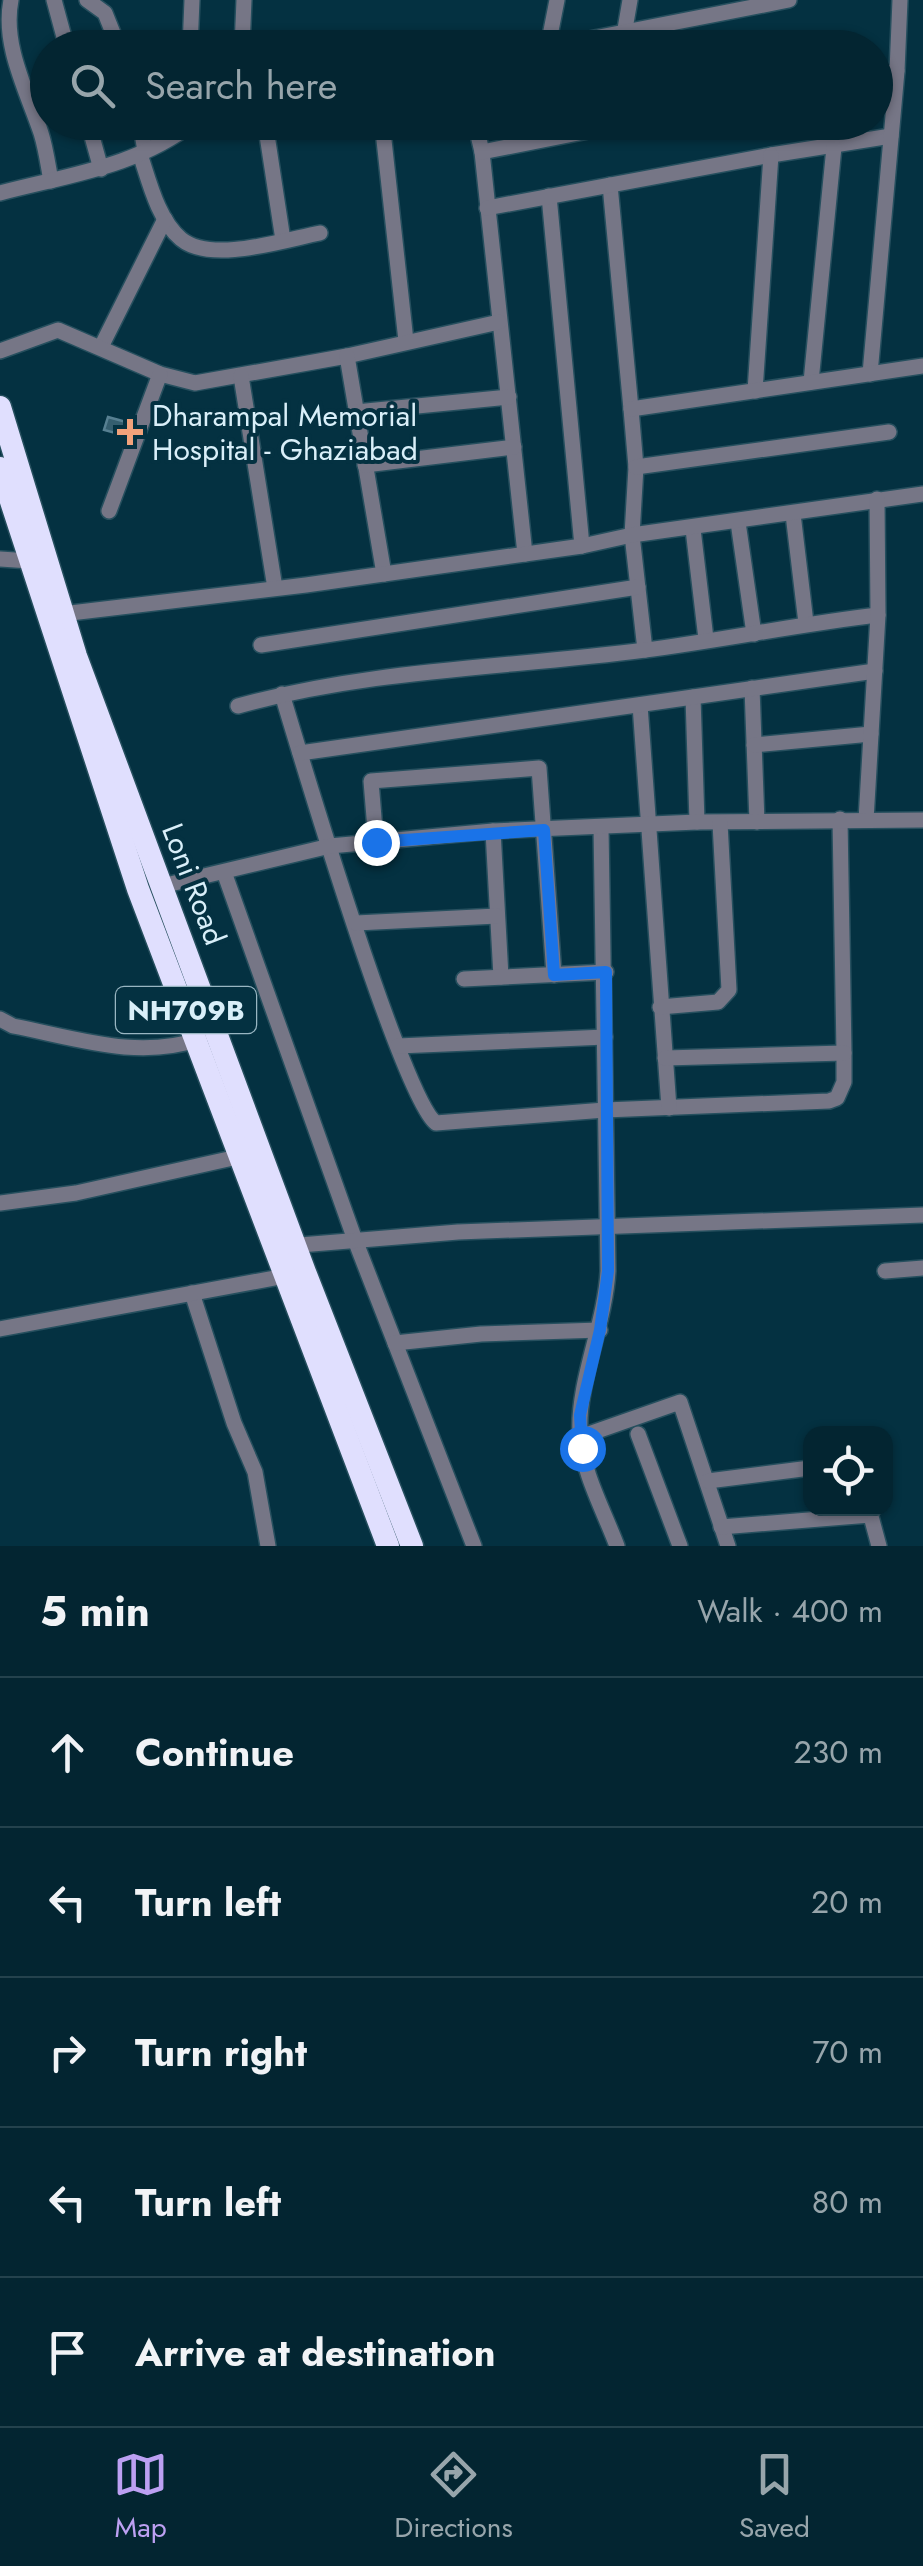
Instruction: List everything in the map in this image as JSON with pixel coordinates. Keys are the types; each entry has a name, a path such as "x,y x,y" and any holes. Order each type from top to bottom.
{"highway":[{"name":"Loni Road","path":"0,407 62,614 162,886 242,1156 286,1246"},
{"name":"Loni Road","path":"0,468 138,888 208,1036 296,1274 388,1546"},
{"name":"Loni Road","path":"296,1274 412,1546"}],"street":[{"path":"11,0 10,42 30,101"},
{"path":"54,0 62,30"},
{"path":"87,0 107,6"},
{"path":"191,30 192,0"},
{"path":"243,30 244,0"},
{"path":"550,30 557,0"},
{"path":"630,0 626,30 788,0"},
{"path":"893,114 900,0"},
{"path":"893,72 897,71"},
{"path":"43,140 51,181"},
{"path":"93,140 101,169"},
{"path":"141,140 142,153 166,219 182,240 217,251 320,233"},
{"path":"0,193 101,169 164,140"},
{"path":"269,140 283,240"},
{"path":"384,140 406,341"},
{"path":"479,140 524,554"},
{"path":"482,152 543,140"},
{"path":"488,208 771,154 870,140"},
{"path":"870,374 891,140"},
{"path":"812,382 834,147"},
{"path":"755,390 771,154"},
{"path":"610,185 632,409 636,467 632,535 645,650"},
{"path":"550,196 582,546"},
{"path":"101,348 166,219"},
{"path":"0,352 58,330 160,374 195,382 347,356 500,322"},
{"path":"347,356 384,574"},
{"path":"632,409 923,366"},
{"path":"109,511 160,374"},
{"path":"241,376 275,588"},
{"path":"356,412 509,396"},
{"path":"636,467 890,432"},
{"path":"366,465 514,447"},
{"path":"62,614 384,574 923,494"},
{"path":"866,820 878,615 877,500"},
{"path":"793,514 806,623"},
{"path":"738,522 754,634"},
{"path":"693,529 706,639"},
{"path":"0,559 30,562"},
{"path":"261,644 638,587"},
{"path":"238,706 392,674 645,650 878,615"},
{"path":"300,753 875,671"},
{"path":"752,688 756,822"},
{"path":"282,694 398,1046 422,1109 436,1123 838,1098 844,1054 840,820"},
{"path":"692,697 696,822"},
{"path":"640,705 669,1108"},
{"path":"754,745 871,734"},
{"path":"376,842 371,782 539,768 554,975"},
{"path":"162,886 330,846 376,842 696,822 923,820"},
{"path":"660,1007 718,1002 729,990 720,823"},
{"path":"601,827 610,1226 607,1291 580,1415 580,1437 617,1546"},
{"path":"493,832 501,977"},
{"path":"224,872 356,1240 474,1546"},
{"path":"356,924 497,916"},
{"path":"464,979 606,972"},
{"path":"0,1019 13,1026 139,1050 166,1048 208,1036"},
{"path":"398,1046 605,1037"},
{"path":"665,1058 844,1054"},
{"path":"0,1203 76,1193 242,1156"},
{"path":"286,1246 610,1226 923,1216"},
{"path":"885,1271 923,1268"},
{"path":"0,1329 296,1274"},
{"path":"192,1294 234,1423 259,1485 268,1546"},
{"path":"395,1343 482,1334 600,1330"},
{"path":"580,1437 680,1402 728,1546"},
{"path":"638,1434 680,1546"},
{"path":"708,1481 803,1469"},
{"path":"720,1527 830,1516"},
{"path":"871,1516 880,1546"}],"building":[{"path":"108,417 137,425 134,438 104,430"}],"place":[{"name":"Dharampal Memorial Hospital - Ghaziabad","path":"130,432"}],"route":[{"path":"376,842 544,830 554,975 606,972 605,1110 610,1226 607,1291 580,1415 582,1448"}]}
